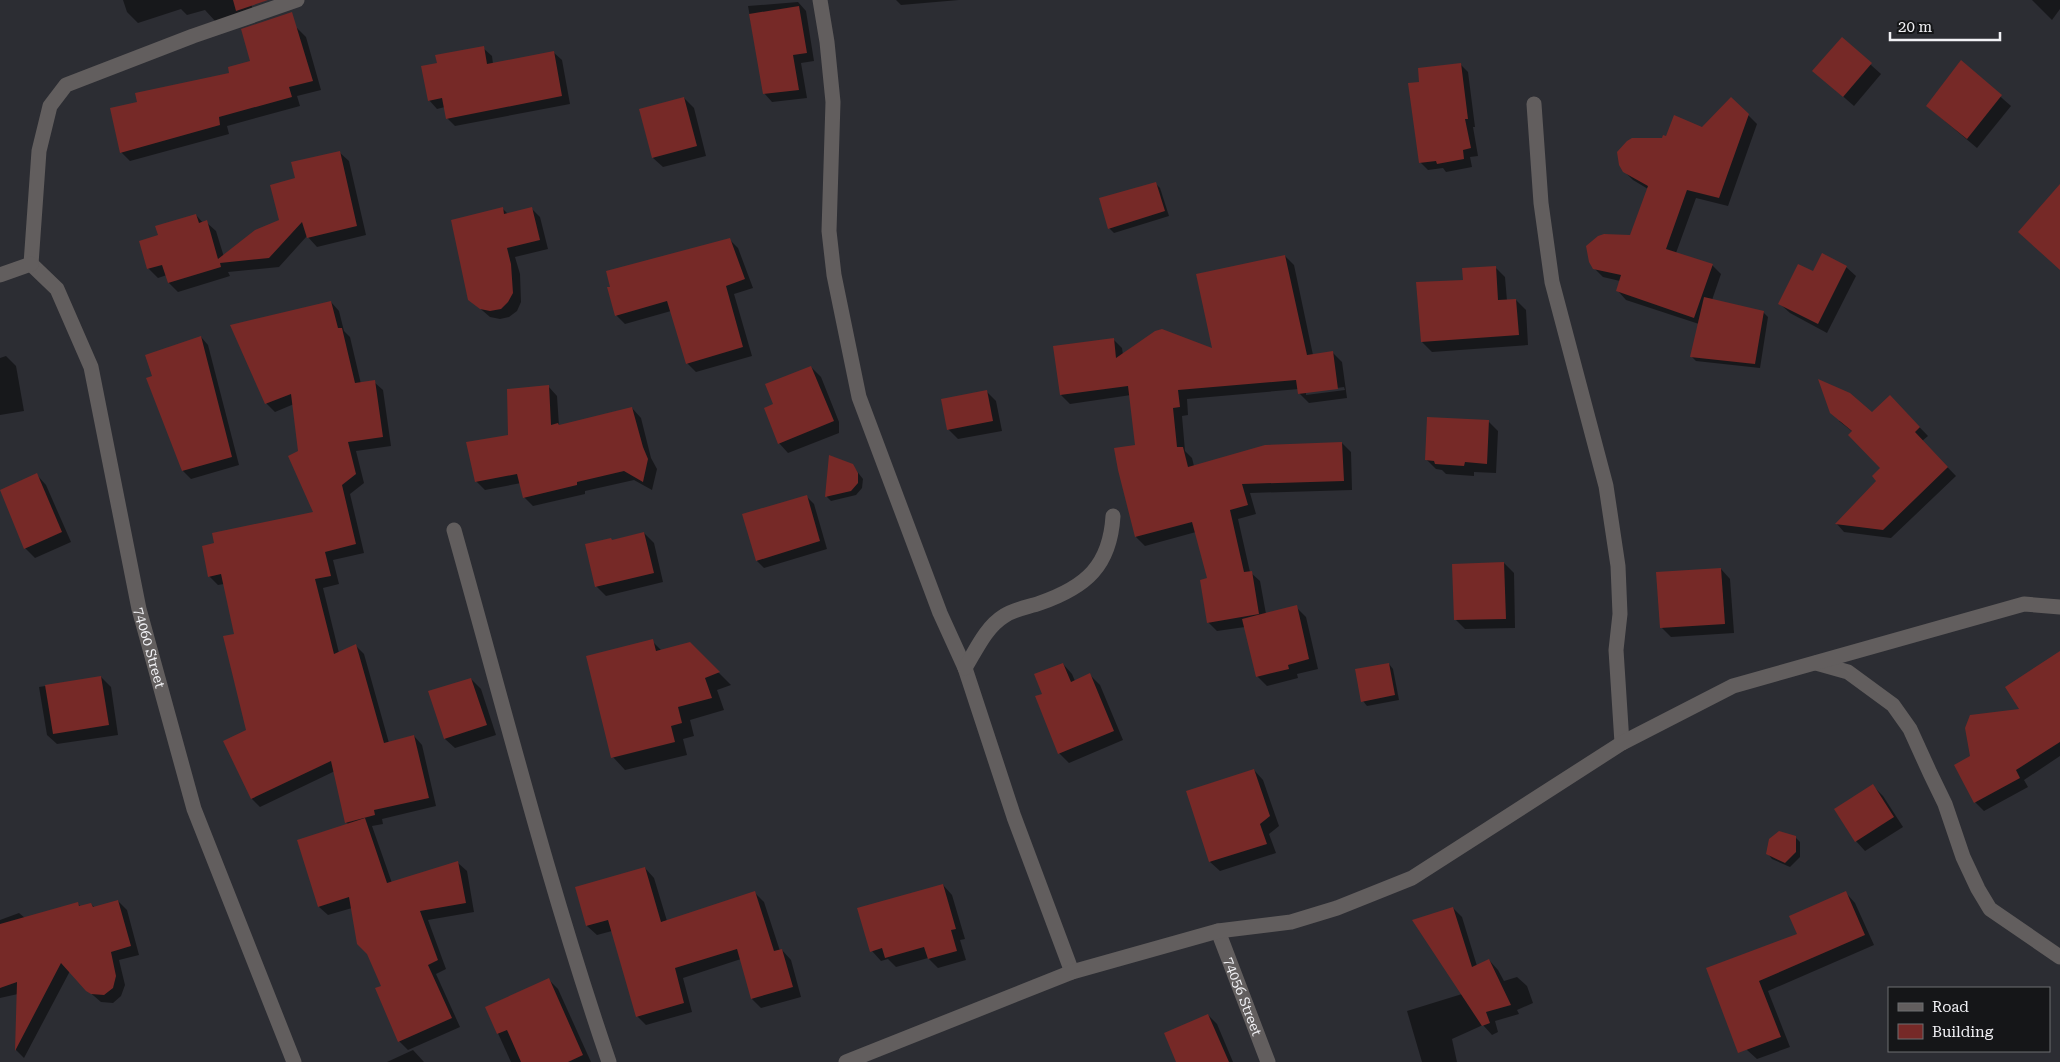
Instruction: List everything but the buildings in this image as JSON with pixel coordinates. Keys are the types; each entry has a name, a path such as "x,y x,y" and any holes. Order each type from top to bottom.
{"street":[{"path":"0,276 31,264 39,151 50,106 66,85 193,36 297,0"},
{"path":"820,0 834,102 829,231 834,275 859,397 940,613 965,668 1014,817 1072,972"},
{"path":"1534,104 1541,203 1552,282 1606,486 1618,566 1620,614 1616,650 1622,743"},
{"name":"74060 Street","path":"31,264 57,289 92,367 139,609 194,809 294,1062"},
{"path":"965,668 991,626 1005,615 1062,596 1094,572 1105,555 1112,516"},
{"path":"454,530 513,746 579,975 609,1062"},
{"path":"846,1062 1072,972 1218,931 1292,922 1338,908 1412,878 1622,743 1733,686 2024,604 2060,607"},
{"path":"1814,663 1848,672 1893,705 1910,729 1945,804 1963,857 1990,909 2060,957"},
{"name":"74056 Street","path":"1218,931 1268,1062"}]}
